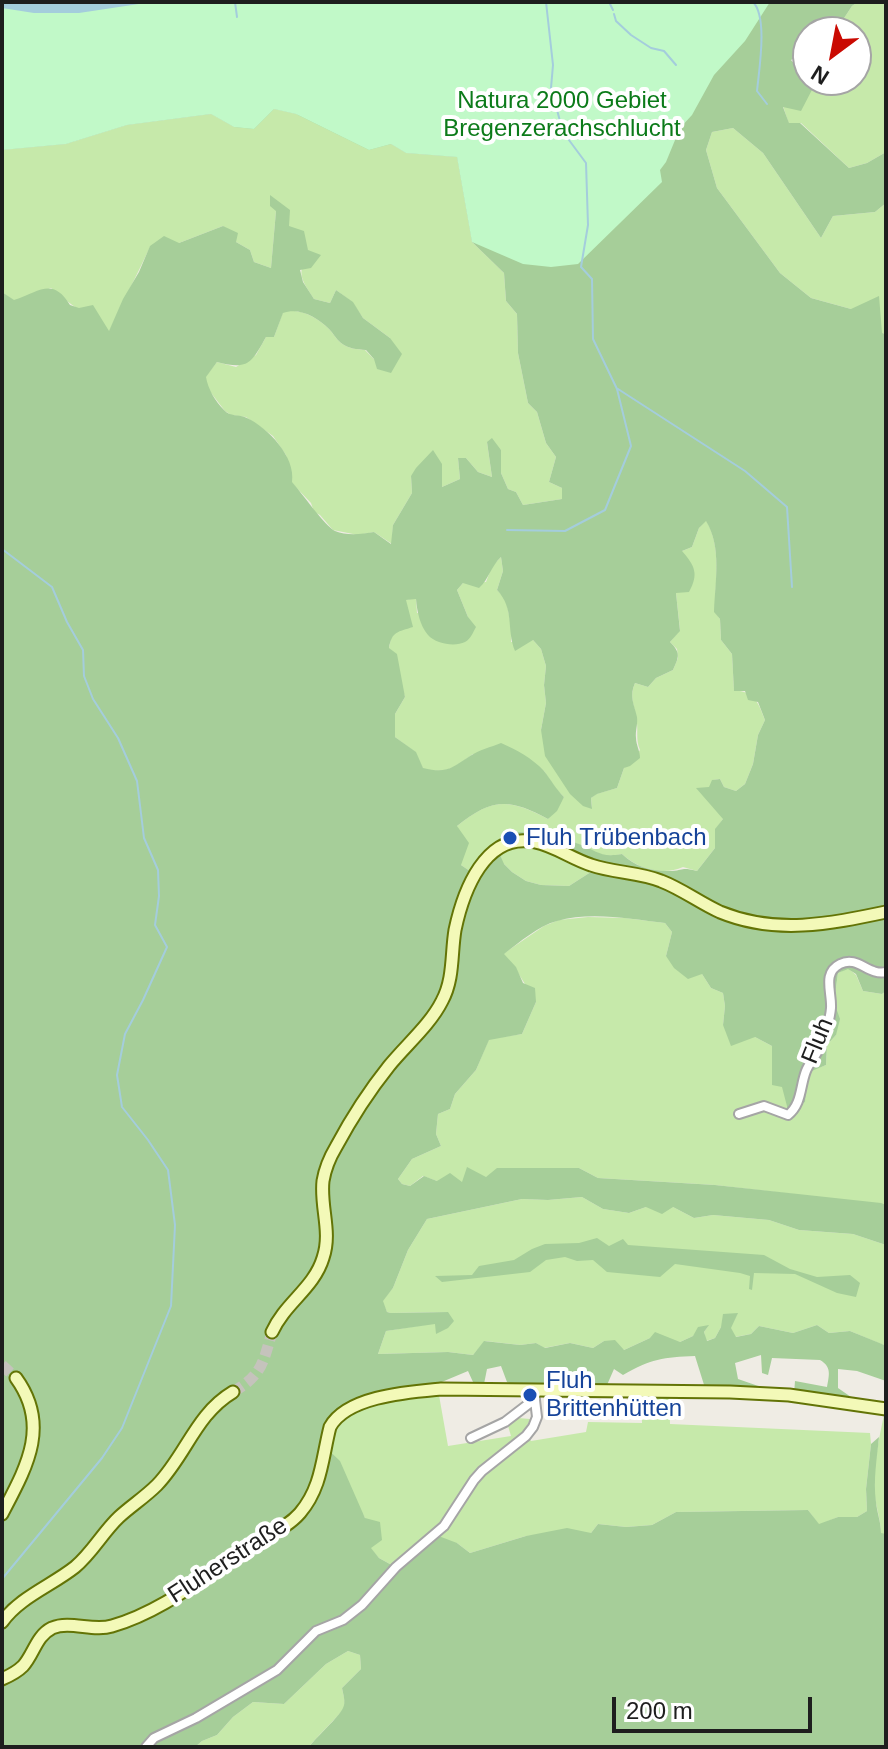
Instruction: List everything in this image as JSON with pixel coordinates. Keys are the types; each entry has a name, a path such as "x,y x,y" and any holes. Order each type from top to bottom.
{"main road":[{"path":"272,1332 323,1260 328,1234 323,1180 332,1154 372,1088 439,1007 449,984 455,928 467,890 478,869 497,849 510,843 534,842 603,869 661,881 720,912 753,922 805,926 886,912"},
{"path":"2,1514 30,1453 34,1430 30,1401 16,1378"},
{"name":"Fluherstraße","path":"2,1679 22,1667 48,1630 63,1625 101,1629 147,1612 171,1600 289,1523 300,1513 318,1483 334,1420 347,1410 383,1397 453,1389 535,1395 759,1393 886,1409"},
{"path":"2,1622 23,1601 79,1564 120,1516 172,1469 210,1409 233,1392"}],"street":[{"name":"Fluh","path":"739,1114 764,1106 788,1115 795,1110 804,1074 819,1048 829,1019 829,981 837,965 849,961 878,974 886,972"},
{"path":"471,1438 505,1422 535,1395"},
{"path":"146,1747 154,1738 196,1718 277,1670 316,1631 343,1620 362,1605 396,1567 444,1526 482,1471 526,1436 537,1417 535,1395"}],"green space":[{"name":"Natura 2000 Gebiet Bregenzerachschlucht","path":"2,2 770,2 745,41 714,75 692,115 680,128 660,170 662,182 578,264 551,267 523,264 472,242 457,157 406,153 391,144 369,150 296,114 274,109 254,129 234,127 211,114 127,125 66,144 2,150"},
{"path":"152,2 858,2 845,16 792,16 792,96 809,96 801,111 783,107 789,123 800,123 849,168 867,163 886,152 886,203 875,212 833,216 821,238 763,153 733,128 712,132 706,150 717,188 780,273 811,298 851,309 879,296 882,333 886,334 886,991 882,994 863,991 856,974 848,969 838,973 834,1002 840,1019 836,1035 827,1045 826,1065 807,1073 805,1102 788,1110 782,1087 772,1085 772,1046 755,1037 731,1046 723,1025 723,993 711,988 702,974 688,979 674,968 666,956 672,932 665,923 597,916 550,923 504,954 516,967 523,983 535,988 536,1002 522,1034 489,1040 476,1070 455,1094 450,1109 438,1114 436,1134 441,1146 412,1159 398,1179 410,1186 424,1176 437,1181 450,1173 462,1182 467,1167 486,1177 497,1168 579,1168 598,1178 715,1185 881,1203 886,1205 886,1245 853,1234 799,1230 769,1220 713,1215 694,1218 673,1207 662,1214 646,1207 629,1213 603,1209 582,1197 522,1199 427,1219 408,1250 393,1288 383,1301 387,1312 448,1312 454,1321 436,1334 435,1324 386,1331 378,1354 448,1352 473,1355 484,1341 520,1345 536,1343 545,1348 570,1343 593,1348 604,1341 615,1340 624,1350 650,1338 655,1332 680,1342 693,1336 698,1327 709,1325 704,1332 707,1341 715,1338 723,1314 738,1313 731,1328 736,1337 751,1334 759,1326 793,1333 817,1325 829,1333 850,1331 882,1344 886,1346 886,1381 857,1371 838,1369 838,1388 851,1397 794,1394 795,1381 827,1387 829,1372 826,1365 820,1360 772,1358 768,1375 762,1373 761,1355 735,1363 738,1379 764,1388 757,1391 705,1388 695,1356 658,1360 623,1375 614,1369 607,1385 519,1387 507,1382 501,1366 487,1369 484,1384 473,1382 468,1371 437,1384 337,1413 322,1444 340,1461 365,1518 380,1522 382,1540 371,1548 379,1558 397,1568 436,1535 457,1543 470,1553 526,1536 567,1528 591,1533 598,1524 626,1527 652,1525 676,1512 808,1510 819,1524 838,1517 857,1517 867,1511 871,1444 879,1437 875,1486 881,1533 886,1534 886,1747 309,1747 341,1712 344,1703 342,1688 361,1669 360,1655 348,1651 326,1664 284,1704 253,1702 233,1717 217,1735 195,1747 2,1747 2,292 14,300 39,290 58,291 70,305 79,308 93,305 109,331 150,246 164,236 179,243 223,226 238,233 236,242 250,250 254,262 271,268 276,211 270,206 270,195 290,210 289,226 304,231 308,250 321,255 311,268 300,270 303,282 314,299 330,303 336,290 353,302 363,318 390,338 402,354 391,373 377,369 374,359 366,350 344,345 313,317 289,311 283,313 274,337 266,337 248,363 217,362 206,377 212,395 224,410 255,423 279,444 290,463 292,482 325,523 344,534 374,532 391,544 393,525 412,493 411,476 433,450 442,464 442,487 460,479 458,458 466,458 478,472 492,477 487,442 492,438 501,450 501,473 508,489 516,492 523,505 562,499 562,488 549,482 556,457 546,443 537,412 528,403 518,353 517,314 506,301 504,273 472,242 457,157 406,153 391,144 369,150 296,114 274,109 254,129 234,127 211,114 127,125 66,144 2,150","holes":["706,521 714,542 714,612 720,619 721,640 732,654 734,691 745,691 748,700 758,702 765,720 745,784 736,791 724,787 720,779 712,780 709,787 696,788 723,819 715,829 715,848 697,871 658,871 645,868 622,854 604,854 555,837 514,832 540,838 600,863 569,886 526,881 512,872 500,855 491,856 477,876 461,865 469,843 457,826 469,817 501,804 522,807 548,819 557,811 564,797 534,762 501,743 477,752 448,769 438,770 423,768 416,752 395,737 395,714 405,697 397,654 389,648 394,635 413,627 406,600 416,599 421,623 431,638 446,644 465,642 476,627 468,617 457,590 463,583 479,588 501,557 503,571 497,590 506,604 515,651 533,640 541,649 546,666 546,703 541,730 545,756 570,794 583,806 592,809 591,798 617,788 624,768 640,758 632,692 635,683 648,687 656,678 673,670 677,662 676,649 670,642 680,631 676,593 689,592 695,575 693,566 682,551 692,547 699,528"]},
{"path":"858,2 886,2 886,152 867,163 849,168 801,123 789,124 783,106 798,96 872,96 872,16 845,16"},
{"path":"274,109 391,144 406,153 457,157 472,242 504,273 506,301 517,314 518,353 528,403 537,412 546,443 556,457 549,482 562,488 562,499 523,505 516,492 508,489 501,473 501,450 487,442 492,477 478,472 466,458 458,458 460,479 442,487 442,464 411,476 412,493 393,525 392,544 374,532 358,535 333,530 314,512 311,503 291,482 286,455 273,436 246,417 225,411 208,389 205,377 217,362 236,367 256,355 266,337 274,337 283,312 301,312 313,317 341,343 365,350 374,359 390,338 363,318 352,302 336,290 330,303 314,299 302,275 308,250 276,211 271,268 254,262 250,250 236,242 223,226 179,243 150,247 109,332 51,288 14,301 2,292 2,150 66,144 127,125 211,114 234,127"},
{"path":"733,128 763,153 821,238 833,216 875,212 886,203 886,334 851,309 811,298 780,273 717,188 706,150 712,132"},
{"path":"706,520 716,553 715,612 720,619 721,640 732,654 734,690 755,699 765,720 745,784 736,791 724,787 720,779 713,780 723,819 716,829 715,848 697,871 683,867 659,871 643,867 622,854 603,855 557,837 520,833 601,863 569,886 526,881 504,864 478,877 461,865 457,826 480,810 501,804 522,807 548,819 564,797 544,771 473,754 450,769 423,769 415,752 395,737 395,714 405,697 389,648 405,600 416,598 417,613 468,617 457,590 463,583 486,582 492,566 501,557 503,571 497,590 506,599 511,642 533,640 541,649 546,666 546,703 541,730 592,808 591,798 617,788 624,768 640,750 632,696 635,683 648,687 656,678 673,670 678,658 677,649 670,642 680,630 676,593 682,551 692,547 699,528"},
{"path":"588,917 665,923 672,932 666,956 702,974 711,988 723,993 723,1025 772,1046 772,1085 826,1065 827,1045 836,1035 834,1002 838,973 848,968 856,975 863,991 882,994 886,991 886,1205 715,1185 598,1178 579,1168 462,1182 437,1181 423,1176 410,1186 402,1184 398,1179 412,1159 441,1146 436,1134 438,1114 450,1109 455,1094 476,1070 489,1039 522,1034 536,1002 503,954 544,926 559,920"},
{"path":"582,1197 603,1209 629,1213 646,1207 673,1207 694,1218 713,1215 769,1220 799,1230 853,1234 886,1245 886,1346 850,1331 829,1333 817,1325 793,1333 759,1326 751,1334 735,1337 730,1328 737,1314 721,1327 715,1338 706,1341 704,1332 708,1326 680,1342 650,1338 624,1350 604,1341 593,1348 570,1343 544,1348 536,1343 520,1345 485,1341 473,1355 448,1352 378,1354 386,1331 436,1323 436,1333 448,1312 391,1313 387,1312 382,1301 393,1288 408,1250 427,1219 522,1199"},
{"path":"597,1238 609,1246 623,1239 628,1245 764,1255 790,1269 817,1277 850,1275 860,1283 856,1297 837,1293 795,1274 754,1273 752,1290 749,1289 750,1276 740,1273 675,1264 660,1277 607,1272 593,1260 577,1261 565,1257 546,1260 530,1272 442,1282 435,1276 472,1275 479,1266 514,1260 545,1244 579,1243"},
{"path":"437,1384 448,1446 511,1436 508,1426 518,1418 530,1419 525,1432 531,1441 586,1432 588,1422 642,1423 641,1396 669,1396 670,1424 870,1433 867,1511 857,1517 838,1517 819,1525 808,1510 676,1512 652,1525 626,1527 598,1524 591,1533 526,1536 470,1553 457,1543 397,1568 379,1558 370,1548 365,1518 322,1444 337,1413"},
{"path":"884,1415 886,1534 881,1534 874,1481"},
{"path":"348,1651 360,1655 361,1669 342,1688 344,1708 309,1747 195,1747 217,1735 233,1717 253,1702 284,1704 326,1664"}],"water":[{"path":"2,2 152,2 79,13 34,13 2,8"}],"waterway":[{"path":"235,2 237,17"},
{"path":"507,530 565,531 605,510 631,446 617,389 593,339 592,279 581,267 588,225 586,163 563,132 551,88 553,65 546,2"},
{"path":"609,2 613,10"},
{"path":"753,2 758,9 761,31 757,91 767,104"},
{"path":"614,14 616,21 631,35 651,48 664,51 676,65"},
{"path":"618,389 745,471 787,507 792,587"},
{"path":"2,549 52,587 83,650 84,676 93,699 118,738 137,781 144,838 158,870 159,896 155,925 167,947 125,1034 117,1075 122,1107 168,1170 175,1225 171,1306 122,1428 102,1458 2,1579"}],"tunnel":[{"path":"233,1392 256,1374 272,1332"},
{"path":"2,1365 16,1378"}],"place":[{"name":"Fluh Trübenbach","path":"510,838"},
{"name":"Fluh Brittenhütten","path":"530,1395"}]}
